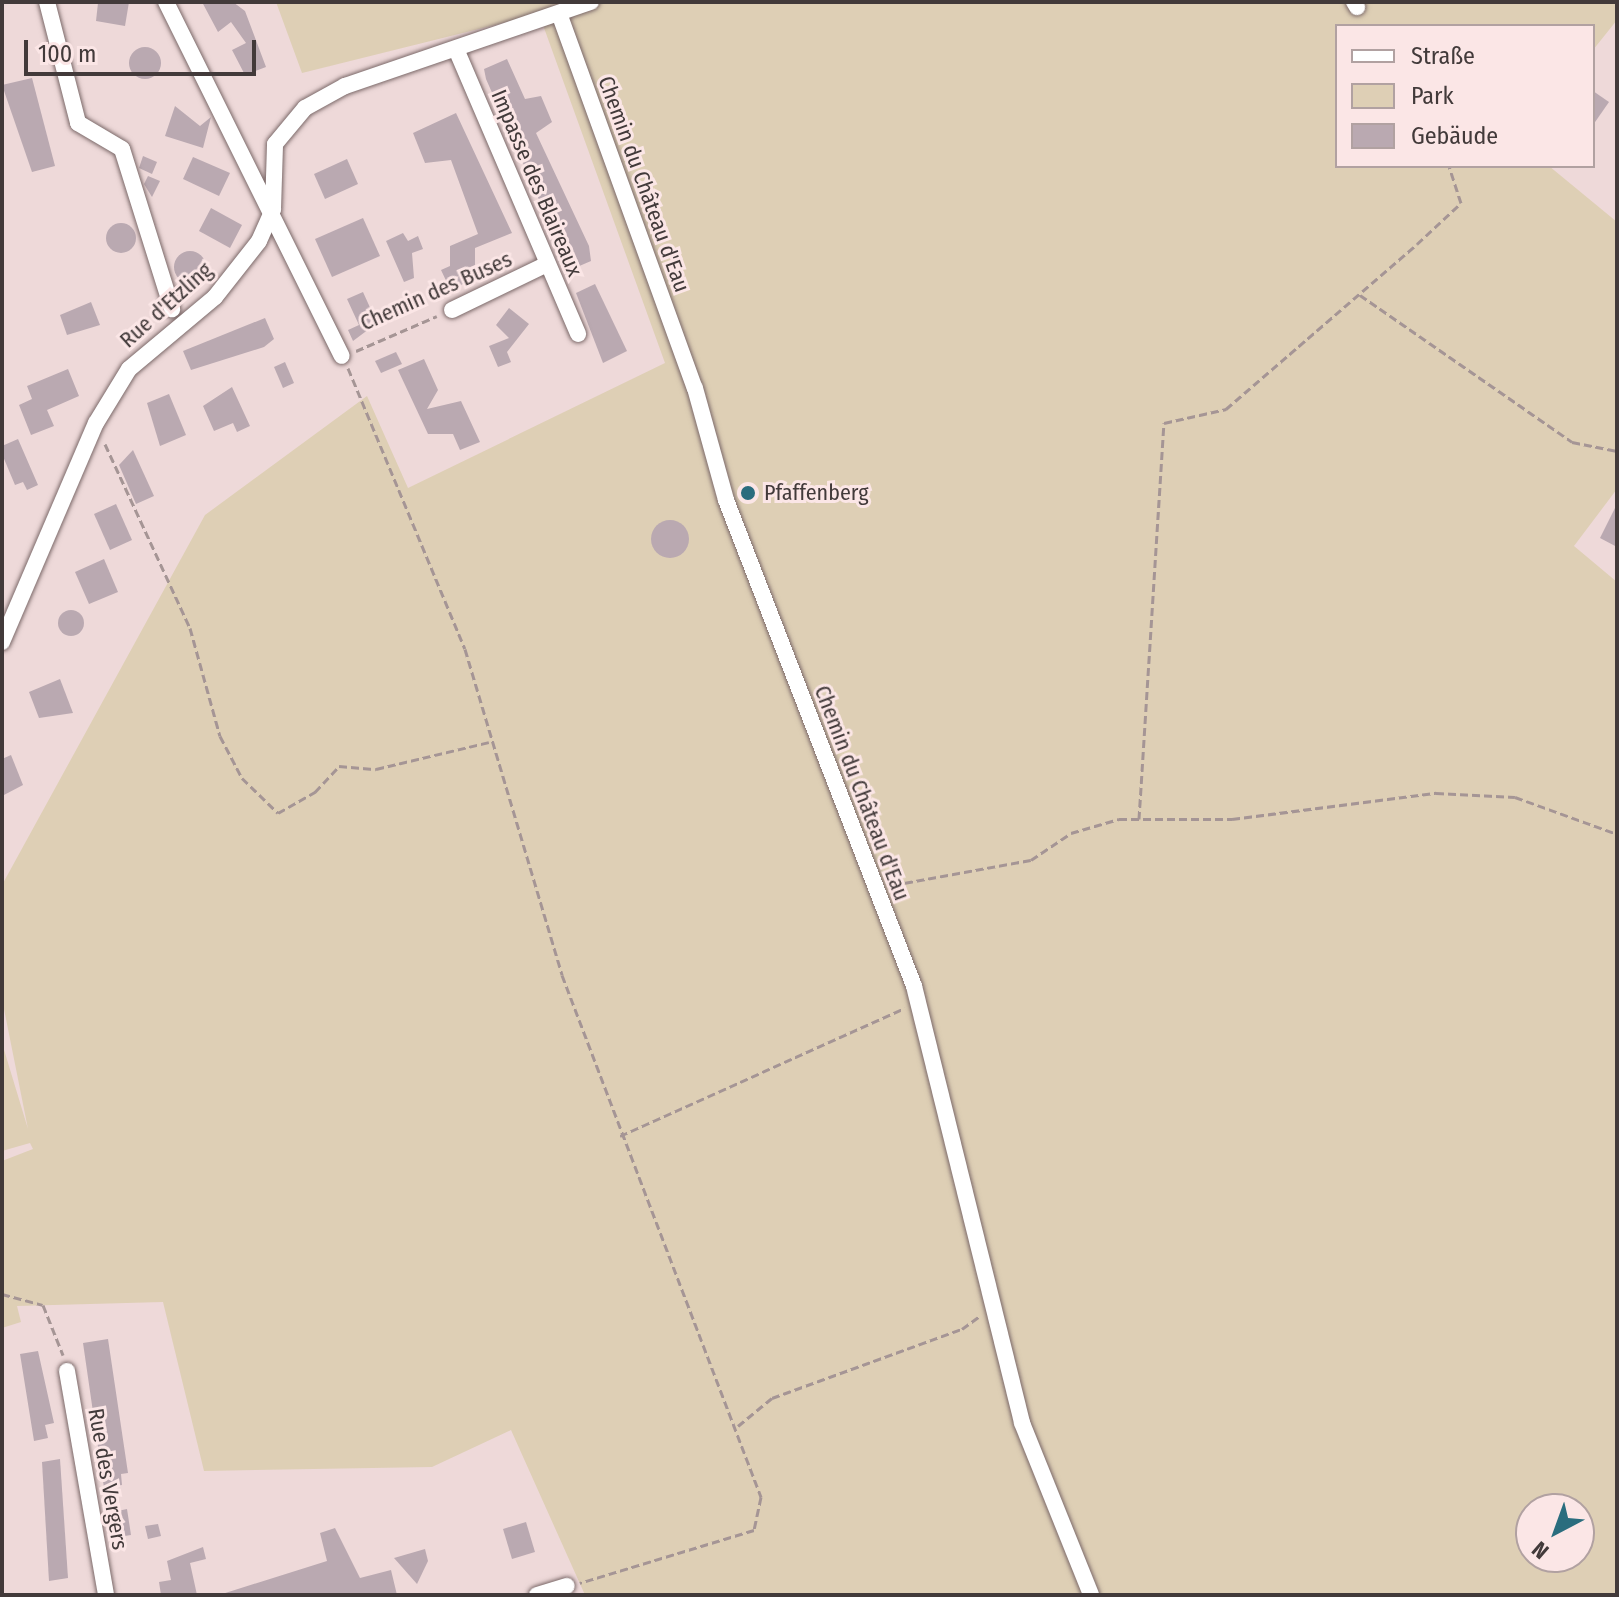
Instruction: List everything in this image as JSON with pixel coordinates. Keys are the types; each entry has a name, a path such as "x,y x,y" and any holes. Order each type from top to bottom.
{"street":[{"path":"47,2 78,123 122,149 172,309"},
{"path":"166,2 273,209 342,356"},
{"name":"Rue d'Etzling","path":"2,642 96,423 129,369 215,297 259,241 273,209 275,144 305,108 345,86 560,16 591,2"},
{"name":"Chemin du Château d'Eau","path":"560,16 695,388 726,500 919,1002 989,1309 1022,1423 1091,1595"},
{"name":"Impasse des Blaireaux","path":"456,49 578,334"},
{"name":"Chemin des Buses","path":"452,310 547,264"},
{"name":"Rue des Vergers","path":"67,1371 106,1595"},
{"path":"537,1595 567,1586"}],"path":[{"path":"1139,819 1164,423 1226,409 1461,203 1450,168"},
{"path":"1359,294 1572,442 1617,451"},
{"name":"Chemin des Buses","path":"342,356 452,310"},
{"path":"342,356 465,649 489,742 620,1136 738,1426 761,1497 754,1530 567,1586"},
{"path":"96,423 190,628 220,736 242,778 278,813 315,792 339,766 376,769 489,742"},
{"path":"874,890 1031,860 1071,833 1139,819 1232,819 1436,793 1515,797 1617,834"},
{"path":"620,1136 919,1002"},
{"path":"2,1294 43,1305 67,1371"},
{"path":"738,1426 772,1398 962,1329 989,1309"}],"green space":[{"path":"276,2 1616,2 1617,20 1595,48 1595,24 1335,24 1335,168 1551,168 1617,222 1617,489 1574,546 1617,582 1617,1595 585,1595 511,1430 432,1467 204,1471 163,1302 17,1306 21,1322 2,1328 2,1161 33,1149 30,1143 2,1151 2,1043 28,1129 2,999 2,885 205,515 367,396 408,488 665,363 539,14 302,73"}],"building":[{"path":"129,2 125,26 96,21 98,3"},
{"path":"202,2 233,2 245,11 266,67 245,75 232,50 246,43 231,22 218,32"},
{"path":"145,47 156,52 161,63 156,74 145,79 134,74 129,63 134,52"},
{"path":"507,59 525,99 541,96 552,122 536,133 589,246 591,261 570,270 486,79 484,69"},
{"path":"32,78 55,166 32,172 2,85"},
{"path":"1595,92 1609,102 1595,122"},
{"path":"175,106 200,126 211,117 203,148 165,136"},
{"path":"456,113 512,233 475,248 475,265 458,272 463,284 450,289 441,270 450,266 450,246 478,234 451,160 425,163 413,133"},
{"path":"143,156 157,162 152,174 139,168"},
{"path":"193,157 230,173 219,196 183,179"},
{"path":"347,159 358,184 325,199 314,174"},
{"path":"148,176 160,181 152,197 144,184"},
{"path":"211,208 242,225 230,248 199,231"},
{"path":"363,218 380,256 332,277 315,239"},
{"path":"121,223 132,227 136,238 132,249 121,253 110,249 106,238 110,227"},
{"path":"403,233 408,241 418,236 423,249 412,253 414,278 404,282 386,241"},
{"path":"190,251 201,256 206,267 201,278 190,283 179,278 174,267 179,256"},
{"path":"595,284 627,351 603,363 576,293"},
{"path":"363,292 377,323 353,341 348,330 359,325 347,299"},
{"path":"91,302 100,325 67,335 60,315"},
{"path":"509,308 529,324 507,352 511,362 498,367 489,346 509,338 496,325"},
{"path":"265,318 274,339 264,347 191,370 183,351"},
{"path":"396,352 402,364 381,373 375,361"},
{"path":"424,359 438,390 427,409 461,401 480,442 460,450 453,434 428,434 398,370"},
{"path":"285,362 294,383 283,388 274,367"},
{"path":"68,369 79,396 47,410 54,426 31,435 19,405 32,399 27,386"},
{"path":"232,387 250,426 237,432 233,423 214,431 203,406"},
{"path":"169,394 186,435 160,446 147,403"},
{"path":"18,439 38,485 27,490 23,482 15,485 2,454 2,446"},
{"path":"133,450 154,496 136,504 119,465"},
{"path":"116,504 132,540 110,550 94,514"},
{"path":"1617,504 1617,547 1600,538"},
{"path":"670,520 683,526 689,539 683,552 670,558 657,552 651,539 657,526"},
{"path":"104,559 118,592 89,604 75,572"},
{"path":"71,610 80,614 84,623 80,632 71,636 62,632 58,623 62,614"},
{"path":"60,679 73,713 39,718 29,692"},
{"path":"11,755 23,785 2,796 2,759"},
{"path":"108,1339 128,1473 121,1474 122,1485 104,1488 83,1343"},
{"path":"38,1351 54,1423 45,1425 48,1438 34,1441 20,1354"},
{"path":"60,1459 68,1578 49,1581 42,1462"},
{"path":"127,1509 131,1535 112,1538 108,1513"},
{"path":"526,1522 535,1552 512,1559 503,1529"},
{"path":"158,1524 161,1536 148,1539 145,1526"},
{"path":"335,1528 360,1578 391,1570 397,1595 219,1595 327,1561 320,1533"},
{"path":"203,1547 206,1559 190,1563 197,1595 161,1595 159,1582 171,1580 167,1561"},
{"path":"425,1549 428,1561 417,1584 394,1558"}],"place":[{"name":"Pfaffenberg","path":"748,493"}]}
